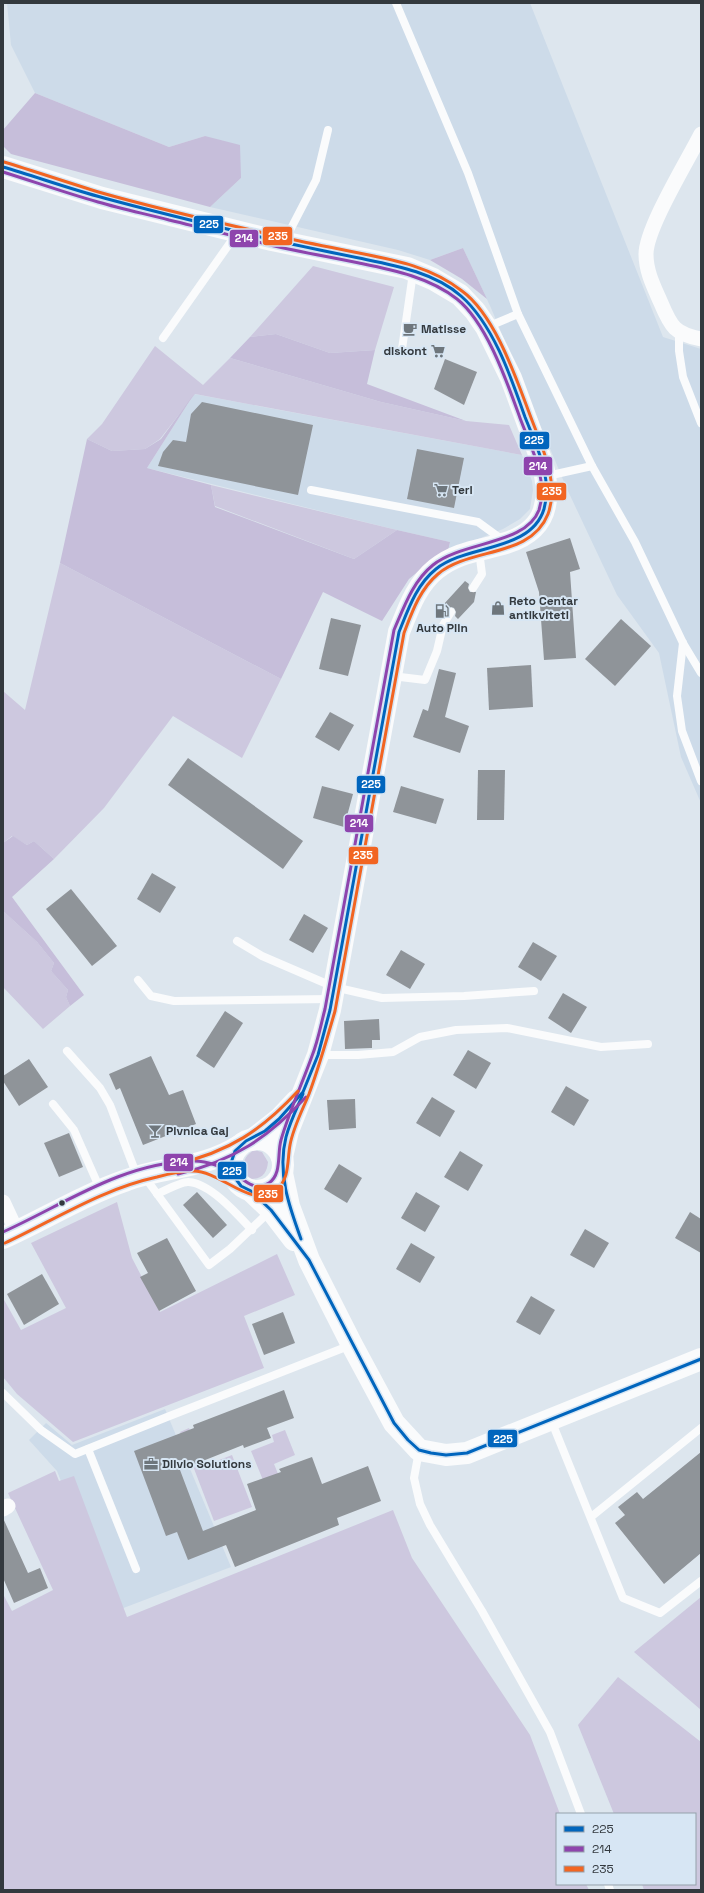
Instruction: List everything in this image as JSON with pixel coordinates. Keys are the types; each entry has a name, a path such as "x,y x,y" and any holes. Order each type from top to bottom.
{"street":[{"path":"701,134 657,218 646,253 648,273 670,324 679,333 701,339"},
{"path":"3,167 102,198 238,232 413,271 433,279 460,295 476,311 486,328 511,378 546,476 547,506 538,522 528,531 506,542 461,554 434,570 422,582 411,602 399,632 333,993 318,1055 288,1131 282,1165 274,1186 259,1192 216,1172 191,1166"},
{"path":"303,1092 279,1119 235,1151 231,1163 233,1175 271,1210 309,1260"},
{"path":"3,1202 10,1235 100,1190 141,1176 191,1166 218,1158 246,1143 259,1139 273,1144 282,1165 289,1206 309,1260 394,1423 419,1450 446,1456 467,1453 701,1359"}],"lane":[{"path":"396,3 468,173 518,314 592,466 635,542 683,643 701,673"},
{"path":"283,242 316,180 328,130"},
{"path":"163,338 238,232"},
{"path":"402,349 413,271"},
{"path":"486,328 518,314"},
{"path":"679,333 679,351 683,377 701,423"},
{"path":"546,476 592,466"},
{"path":"311,490 478,522 506,542"},
{"path":"473,588 482,574 479,548"},
{"path":"391,676 425,680 437,651 443,625 451,612"},
{"path":"683,643 677,696 682,731 701,781"},
{"path":"237,941 262,956 333,993"},
{"path":"138,980 151,996 174,1001 333,993 382,998 464,996 534,991"},
{"path":"318,1055 358,1055 393,1052 420,1037 456,1030 507,1028 601,1047 648,1044"},
{"path":"67,1050 100,1088 110,1105 141,1176 157,1194 208,1265 252,1230 271,1210"},
{"path":"53,1104 74,1130 100,1190"},
{"path":"157,1194 187,1182 198,1185 226,1202 252,1230"},
{"path":"3,1393 41,1430 75,1454 352,1345"},
{"path":"551,1420 623,1598 660,1613 701,1581"},
{"path":"591,1517 701,1428"},
{"path":"88,1449 136,1569"},
{"path":"419,1450 414,1478 420,1504 430,1525 482,1611 550,1732 581,1813"}],"shaded area":[{"path":"7,3 530,3 663,337 701,349 701,803 681,757 659,653 617,595 567,489 491,308 463,248 430,260 398,250 210,207 241,178 205,136 169,147 35,93 11,45"},
{"path":"35,93 169,147 205,136 240,145 241,178 210,207 11,154 3,146 3,130"},
{"path":"463,248 487,299 462,279 430,260"},
{"path":"313,266 394,287 375,350 330,353 276,334 250,337"},
{"path":"276,334 330,353 375,350 367,384 466,421 381,402 230,358 250,337"},
{"path":"155,346 203,385 230,358 381,402 466,421 509,425 522,455 195,394 160,439 145,449 112,451 87,439 102,424"},
{"path":"194,394 522,455 532,481 533,490 530,509 520,519 503,529 448,551 450,542 147,468"},
{"path":"194,394 147,468 211,485 215,507 354,559 397,530 450,542 448,551 433,559 409,579 382,621 323,592 281,679 60,563 87,439 112,451 145,449 161,439"},
{"path":"211,485 397,530 354,559 215,506"},
{"path":"60,563 281,679 242,758 173,716 104,808 54,859 34,841 27,845 12,836 3,843 3,691 25,710"},
{"path":"13,836 27,845 34,841 54,859 12,897 84,995 70,1006 66,997 68,990 51,971 54,963 37,942 3,911 3,843"},
{"path":"3,911 37,942 54,963 51,971 68,990 66,997 70,1006 43,1029 3,987"},
{"path":"254,1150 262,1152 268,1162 267,1169 264,1174 259,1178 251,1179 245,1172 244,1160"},
{"path":"117,1202 132,1258 160,1312 277,1254 295,1295 244,1316 264,1368 73,1442 17,1394 3,1377 3,1298 21,1330 66,1308 31,1243"},
{"path":"165,1409 231,1567 113,1612 57,1471 29,1440 46,1423 72,1445"},
{"path":"189,1428 204,1466 232,1455 252,1507 214,1521 180,1432"},
{"path":"285,1430 295,1455 274,1464 285,1491 270,1497 251,1451 274,1442 272,1435"},
{"path":"55,1471 59,1481 74,1476 127,1617 393,1510 412,1558 530,1735 560,1813 556,1813 556,1885 586,1885 589,1890 3,1890 3,1594 12,1611 53,1590 8,1493"},
{"path":"701,1597 701,1710 634,1652"},
{"path":"618,1677 701,1742 701,1890 644,1890 642,1885 696,1885 696,1813 614,1813 578,1725"}],"building":[{"path":"445,359 477,372 464,405 434,389"},
{"path":"202,402 313,425 298,495 158,466 163,452 173,440 186,442 191,414"},
{"path":"417,449 464,458 454,508 407,499"},
{"path":"570,538 580,569 570,572 576,658 544,660 539,592 526,552"},
{"path":"465,581 469,584 468,588 470,592 476,592 474,602 458,619 455,616 456,612 454,608 451,607 447,609 443,605"},
{"path":"331,618 361,625 348,676 319,669"},
{"path":"621,619 651,646 615,686 585,659"},
{"path":"531,665 533,707 489,710 487,668"},
{"path":"439,669 456,673 445,717 469,726 460,753 413,737 423,709 428,711"},
{"path":"330,712 354,725 339,751 315,737"},
{"path":"188,758 303,841 283,869 168,785"},
{"path":"478,770 505,770 504,820 477,820"},
{"path":"322,786 353,794 344,827 313,818"},
{"path":"401,786 444,799 436,824 393,812"},
{"path":"152,873 176,887 160,913 137,899"},
{"path":"71,889 117,946 92,966 46,909"},
{"path":"304,914 328,928 313,953 289,940"},
{"path":"533,942 557,956 541,981 518,967"},
{"path":"401,950 425,964 410,989 386,975"},
{"path":"563,993 587,1007 571,1033 548,1018"},
{"path":"225,1011 243,1023 214,1068 196,1056"},
{"path":"379,1019 380,1040 372,1040 372,1048 345,1049 344,1021"},
{"path":"468,1050 491,1063 476,1089 453,1075"},
{"path":"151,1056 169,1095 183,1090 196,1124 143,1145 120,1088 116,1090 109,1074"},
{"path":"29,1059 48,1087 19,1106 3,1081 3,1076"},
{"path":"566,1086 589,1100 574,1126 551,1112"},
{"path":"432,1097 455,1111 440,1137 416,1123"},
{"path":"355,1099 356,1128 329,1130 327,1100"},
{"path":"69,1133 83,1167 59,1177 44,1143"},
{"path":"460,1151 483,1165 468,1191 444,1177"},
{"path":"339,1164 362,1178 347,1203 324,1189"},
{"path":"197,1192 227,1225 213,1238 183,1205"},
{"path":"416,1192 440,1206 425,1232 401,1218"},
{"path":"690,1212 701,1219 701,1253 675,1238"},
{"path":"585,1229 609,1243 594,1268 570,1255"},
{"path":"167,1238 196,1291 159,1311 140,1277 148,1273 137,1253"},
{"path":"411,1243 435,1257 420,1283 396,1269"},
{"path":"42,1274 59,1304 24,1325 7,1294"},
{"path":"531,1296 555,1310 540,1335 516,1322"},
{"path":"283,1312 295,1343 264,1355 252,1324"},
{"path":"284,1390 294,1418 267,1428 271,1438 244,1448 243,1445 180,1470 203,1531 256,1510 247,1484 281,1472 279,1469 312,1457 322,1484 368,1466 381,1501 337,1518 339,1525 235,1567 226,1545 188,1560 177,1532 166,1536 134,1451 194,1428 193,1425"},
{"path":"701,1452 701,1553 664,1584 615,1523 625,1515 618,1507 637,1492 643,1499"},
{"path":"3,1518 28,1573 40,1568 48,1588 14,1603 3,1578"}],"transit line":[{"name":"235","path":"4,162 102,193 166,210 294,240 400,262 426,270 450,283 462,291 485,315 503,348 544,451 548,464 552,489 548,514 540,528 528,538 514,545 466,559 451,565 438,574 421,594 407,625 404,633 335,1011 313,1084 293,1132 284,1181 276,1190 266,1195 257,1195 246,1193 204,1173 193,1171 179,1172 137,1182 117,1189 5,1243"},
{"name":"225","path":"3,167 91,194 166,214 280,242 385,264 426,275 450,288 461,296 483,321 492,336 514,385 542,462 546,485 544,509 537,523 526,533 497,546 464,555 449,561 436,569 423,582 409,607 399,632 330,1010 318,1055 303,1092 279,1119 265,1131 246,1141 235,1151 231,1163 233,1175 241,1186 251,1191 271,1210 309,1260 394,1423 408,1440 419,1450 446,1455 467,1453 701,1359"},
{"name":"214","path":"3,172 107,205 270,245 410,275 446,291 468,310 478,323 495,354 533,451 542,487 539,510 532,521 521,530 492,542 460,551 446,557 426,571 405,604 394,630 325,1009 314,1050 284,1130 280,1145 276,1174 273,1179 266,1185 257,1186 249,1184 228,1171 210,1163 191,1161 166,1164 141,1169 117,1177 3,1232"},
{"name":"235","path":"176,1164 212,1153 243,1138 271,1117 298,1091"},
{"name":"225","path":"301,1239 289,1202 283,1163 286,1137 303,1094"},
{"name":"214","path":"178,1174 198,1169 216,1162 233,1155 248,1146 278,1124 306,1097"}],"place":[{"name":"Matisse","path":"410,329"},
{"name":"diskont","path":"438,351"},
{"name":"Teri","path":"441,490"},
{"name":"Reto Centar antikviteti","path":"498,608"},
{"name":"Auto Plin","path":"442,611"},
{"name":"Pivnica Gaj","path":"155,1131"},
{"name":"Dlivio Solutions","path":"151,1464"}]}
